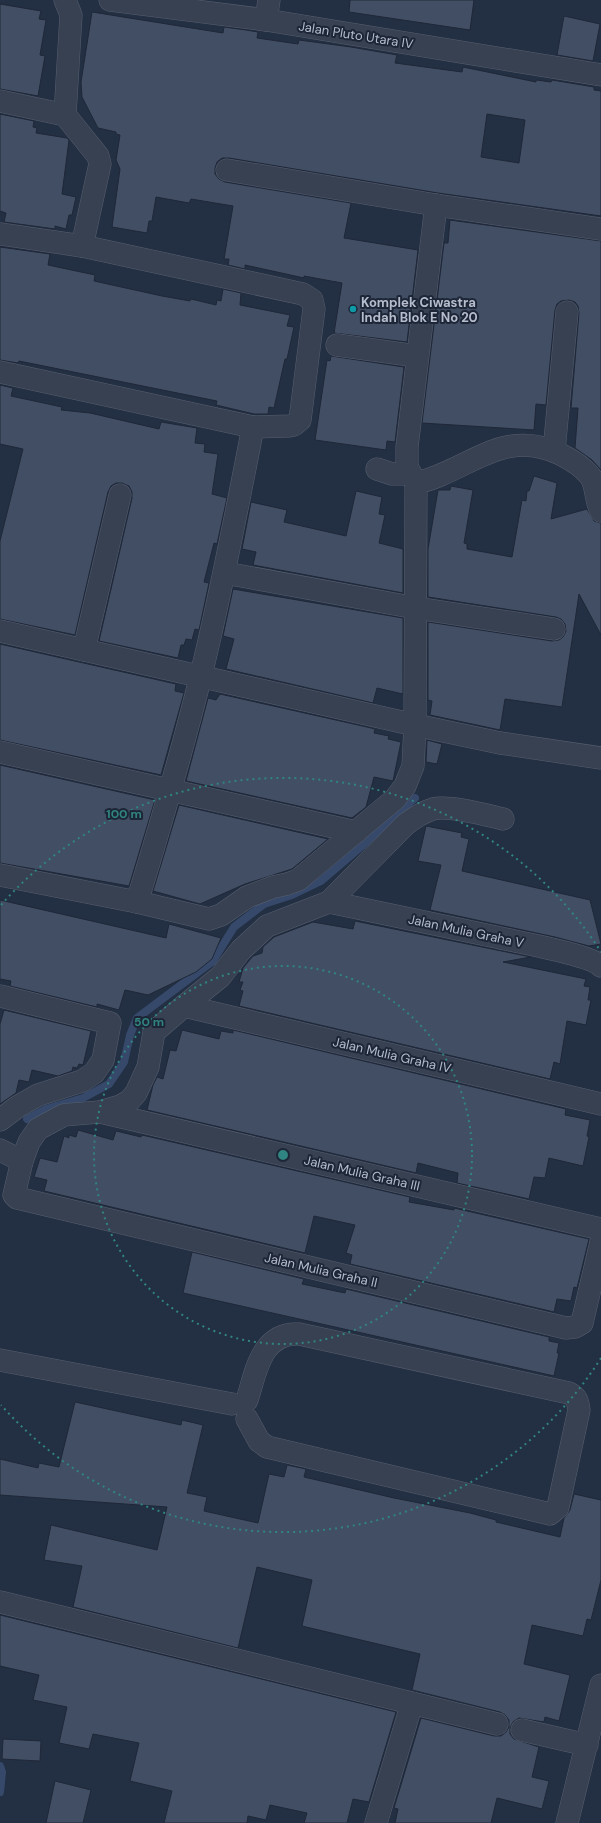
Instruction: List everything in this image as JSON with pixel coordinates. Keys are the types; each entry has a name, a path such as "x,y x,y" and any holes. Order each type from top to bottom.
{"street":[{"path":"65,0 71,15 65,115"},
{"name":"Jalan Pluto Utara IV","path":"110,0 267,10 601,75"},
{"path":"0,101 65,115 98,156 100,164 82,246"},
{"path":"226,170 436,205 601,229"},
{"path":"0,876 137,902 209,919 221,915 247,896 273,886 287,884 298,880 395,799 405,786 413,766 415,725 416,608 413,478 407,467 406,447 436,205"},
{"path":"0,234 82,246 303,294 312,300 314,309 300,420 294,425 253,427 0,372"},
{"path":"554,451 567,312"},
{"path":"336,345 417,356"},
{"path":"137,902 171,791 201,676 225,573 253,427"},
{"path":"377,469 392,474 429,480 467,461 499,448 532,444 554,451 570,459 590,477 601,511"},
{"path":"84,650 120,494"},
{"path":"225,573 416,608 554,629"},
{"path":"0,631 500,743 601,758"},
{"path":"0,752 356,832"},
{"path":"0,1150 22,1161 29,1142 38,1129 64,1115 99,1112 120,1106 129,1101 133,1097 148,1067 154,1032 220,977 241,950 267,926 329,902 406,824 416,816 434,809 446,808 503,818"},
{"name":"Jalan Mulia Graha V","path":"329,902 539,946 588,958 601,966"},
{"path":"0,996 110,1023 103,1060 94,1073 82,1081 38,1095 17,1107 0,1120"},
{"name":"Jalan Mulia Graha IV","path":"184,1006 601,1104"},
{"name":"Jalan Mulia Graha III","path":"99,1112 601,1229"},
{"name":"Jalan Mulia Graha II","path":"22,1161 14,1189 14,1195 17,1198 566,1328 575,1327 582,1323 601,1242"},
{"path":"290,1333 570,1393 578,1401 580,1410 558,1507 550,1514 267,1447 259,1441 242,1407 264,1350 274,1340 290,1333"},
{"path":"0,1360 242,1407"},
{"path":"0,1602 497,1724"},
{"path":"568,1823 601,1685"},
{"path":"376,1823 412,1703"},
{"path":"522,1730 587,1745"}],"building":[{"path":"350,0 474,0 470,30 349,12"},
{"path":"0,4 41,11 39,19 46,20 40,55 45,56 38,96 0,89"},
{"path":"92,12 223,33 224,27 246,30 258,32 257,38 298,44 299,40 351,47 397,55 395,63 462,72 463,67 536,82 536,80 551,82 552,80 594,87 594,90 601,91 601,216 438,193 222,158 217,162 215,174 219,179 225,182 351,203 344,238 418,250 407,342 334,333 342,283 304,276 304,278 245,265 245,269 228,265 229,259 224,259 233,206 191,199 189,203 156,197 152,221 149,221 147,233 112,227 120,169 116,160 120,135 116,134 116,132 98,128 82,97 81,82","holes":["487,114 525,120 519,163 481,157"]},
{"path":"564,16 600,24 593,61 557,55"},
{"path":"0,114 34,121 33,127 37,128 36,133 67,138 69,140 62,194 76,197 72,215 69,215 66,229 55,226 55,229 4,222 6,213 0,211"},
{"path":"450,220 601,241 601,470 592,460 575,448 578,408 571,408 579,313 578,306 575,302 569,300 561,301 557,304 555,310 546,405 536,404 534,430 422,423 444,243 448,243"},
{"path":"0,247 50,254 48,265 95,275 94,281 162,296 190,301 191,299 216,305 217,300 221,301 223,289 241,293 240,305 290,315 287,326 294,327 274,408 269,407 268,414 254,414 216,405 217,401 19,361 18,363 0,360"},
{"path":"331,356 404,367 395,442 387,441 386,450 315,440 327,360 330,361"},
{"path":"0,385 13,388 11,396 62,407 61,410 90,413 159,429 161,422 197,428 195,443 205,444 204,452 218,454 212,494 227,498 217,544 214,543 204,582 209,583 199,630 195,629 192,640 186,639 184,645 181,645 178,658 99,641 132,498 132,492 129,486 122,483 116,483 111,486 108,492 75,635 0,619 0,541 23,449 0,444"},
{"path":"534,476 557,483 551,519 587,509 594,521 601,523 601,635 579,594 562,707 505,699 500,730 430,715 432,701 428,700 428,622 552,641 559,640 563,637 566,631 565,624 561,619 556,617 428,597 428,549 438,490 450,490 451,486 473,490 464,543 467,544 467,549 512,557 522,500 526,501 527,491 529,491"},
{"path":"356,491 382,497 379,514 385,515 379,543 403,549 403,593 253,565 256,552 242,549 251,502 287,510 284,522 346,536"},
{"path":"233,589 403,618 403,694 377,688 373,703 226,669 234,639 223,636"},
{"path":"0,644 176,684 175,691 184,693 161,775 0,740"},
{"path":"220,694 375,729 374,733 389,736 388,739 401,742 393,781 374,777 366,807 352,818 186,781 208,698 216,700"},
{"path":"427,740 442,744 437,764 426,762"},
{"path":"0,765 155,800 129,886 0,863"},
{"path":"179,805 328,839 292,869 245,884 200,904 153,891"},
{"path":"426,826 462,833 461,837 469,839 462,871 590,900 601,944 589,946 555,937 430,910 441,865 418,861"},
{"path":"0,900 166,938 169,924 221,938 212,959 196,972 148,995 125,990 119,1010 97,1004 97,1007 10,986 11,981 0,979"},
{"path":"355,921 531,957 503,962 586,979 584,986 590,987 588,1000 591,1000 586,1025 567,1021 560,1064 554,1062 550,1079 239,1006 243,991 240,990 243,982 239,982 243,968 253,956 262,953 263,947 274,937 313,922 353,929"},
{"path":"4,1010 91,1031 83,1065 79,1064 77,1068 73,1067 72,1071 58,1076 32,1070 29,1082 19,1080 16,1093 0,1104 0,1024"},
{"path":"182,1030 219,1039 221,1031 233,1033 233,1030 566,1109 565,1115 590,1120 587,1136 589,1137 583,1166 549,1158 545,1178 534,1177 529,1199 457,1183 458,1173 418,1163 416,1173 147,1110 153,1085 157,1077 163,1079 170,1050 176,1051"},
{"path":"78,1130 113,1140 116,1131 141,1137 142,1135 410,1197 409,1202 454,1210 454,1208 589,1239 577,1288 574,1287 571,1301 557,1299 554,1312 350,1264 352,1255 346,1253 355,1225 314,1216 305,1253 44,1191 47,1180 34,1177 40,1158 57,1162 64,1136 69,1138 69,1135 76,1137"},
{"path":"192,1252 304,1279 302,1284 345,1293 346,1289 549,1337 549,1341 559,1343 557,1353 559,1353 554,1376 183,1293"},
{"path":"75,1402 181,1425 182,1420 203,1425 187,1493 207,1497 204,1511 258,1523 269,1474 284,1477 287,1465 306,1469 304,1477 394,1498 470,1513 496,1520 496,1522 560,1537 564,1518 570,1510 574,1494 601,1500 601,1580 591,1620 587,1619 583,1636 532,1625 524,1664 570,1675 559,1721 545,1717 544,1722 519,1718 513,1722 510,1728 510,1734 514,1739 539,1747 532,1777 549,1781 542,1809 497,1798 491,1823 395,1823 398,1809 394,1808 421,1718 494,1736 501,1736 506,1732 509,1727 509,1720 500,1712 412,1690 420,1654 302,1626 312,1580 257,1567 238,1648 73,1607 82,1566 44,1560 51,1525 157,1550 167,1507 0,1495 0,1459 38,1468 39,1463 59,1467"},
{"path":"0,1615 396,1712 369,1802 353,1799 347,1823 304,1823 307,1813 270,1805 266,1820 248,1816 247,1823 164,1823 172,1791 130,1781 139,1743 93,1734 89,1749 59,1743 67,1707 33,1700 39,1675 0,1666"},
{"path":"3,1739 41,1741 40,1761 2,1759"},
{"path":"55,1781 91,1790 83,1823 46,1823"}],"waterway":[{"path":"27,1119 46,1109 83,1098 109,1084 124,1062 130,1035 137,1018 213,961 234,927 264,904 292,895 321,881 415,798"},
{"path":"0,1766 2,1772 0,1792"}],"place":[{"name":"Komplek Ciwastra Indah Blok E No 20","path":"353,309"}]}
